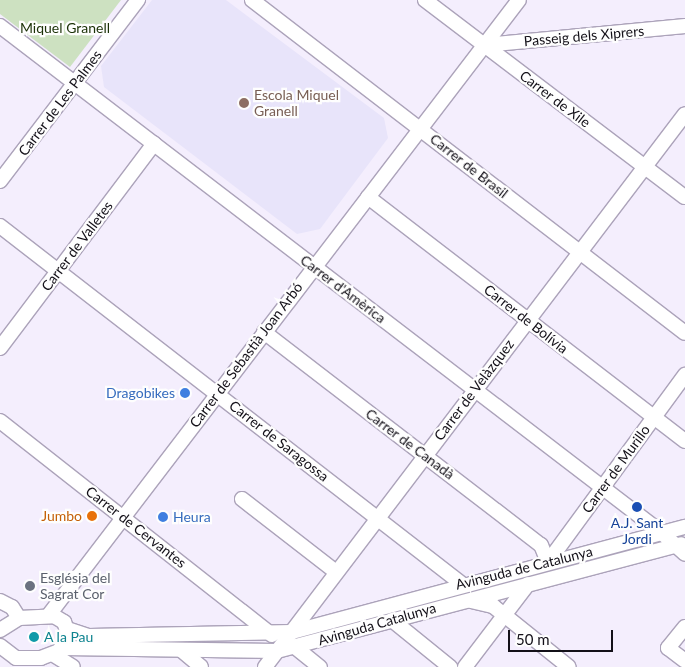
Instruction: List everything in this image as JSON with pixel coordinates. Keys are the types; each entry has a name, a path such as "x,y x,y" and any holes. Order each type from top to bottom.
{"street":[{"name":"Carrer de Les Palmes","path":"0,181 138,0"},
{"name":"Carrer de Xile","path":"425,0 685,197"},
{"name":"Carrer de Sebastià Joan Arbó","path":"48,616 518,0"},
{"name":"Carrer de Brasil","path":"259,2 420,129 685,333"},
{"name":"Carrer d'Amèrica","path":"0,26 682,548"},
{"name":"Passeig dels Xiprers","path":"484,45 685,26"},
{"name":"Carrer de Velàzquez","path":"264,667 294,632 336,572 685,114"},
{"name":"Carrer de Valletes","path":"0,348 154,144"},
{"name":"Carrer de Bolívia","path":"368,197 685,441"},
{"name":"Carrer de Saragossa","path":"0,226 462,584"},
{"name":"Carrer de Canadà","path":"264,332 541,544 548,562"},
{"name":"Carrer de Murillo","path":"548,562 685,375"},
{"name":"Carrer de Cervantes","path":"0,421 272,635"},
{"path":"242,499 336,572"},
{"name":"Avinguda de Catalunya","path":"48,616 64,622 67,629 89,636 272,635 294,632 462,584 685,527"},
{"name":"Avinguda Catalunya","path":"12,662 58,651 277,651 458,601 682,548"},
{"path":"465,667 528,584"},
{"path":"0,601 12,608 6,624"},
{"path":"458,601 481,601 504,615 565,666"},
{"path":"6,624 48,616"},
{"path":"392,620 450,667"},
{"path":"685,627 668,648 685,661"},
{"path":"67,629 69,636 58,651 73,667"},
{"path":"0,646 12,662"},
{"path":"295,647 320,667"},
{"path":"181,650 201,667"}],"shaded area":[{"name":"Escola Miquel Granell","path":"152,0 226,0 384,118 388,138 320,229 297,234 104,87 101,66"}],"green space":[{"name":"Miquel Granell","path":"0,0 121,0 70,67 0,14"}],"place":[{"name":"Escola Miquel Granell","path":"244,103"},
{"name":"Dragobikes","path":"185,393"},
{"name":"A.J. Sant Jordi","path":"637,507"},
{"name":"Jumbo","path":"92,516"},
{"name":"Heura","path":"163,517"},
{"name":"Església del Sagrat Cor","path":"30,586"},
{"name":"A la Pau","path":"34,637"}]}
